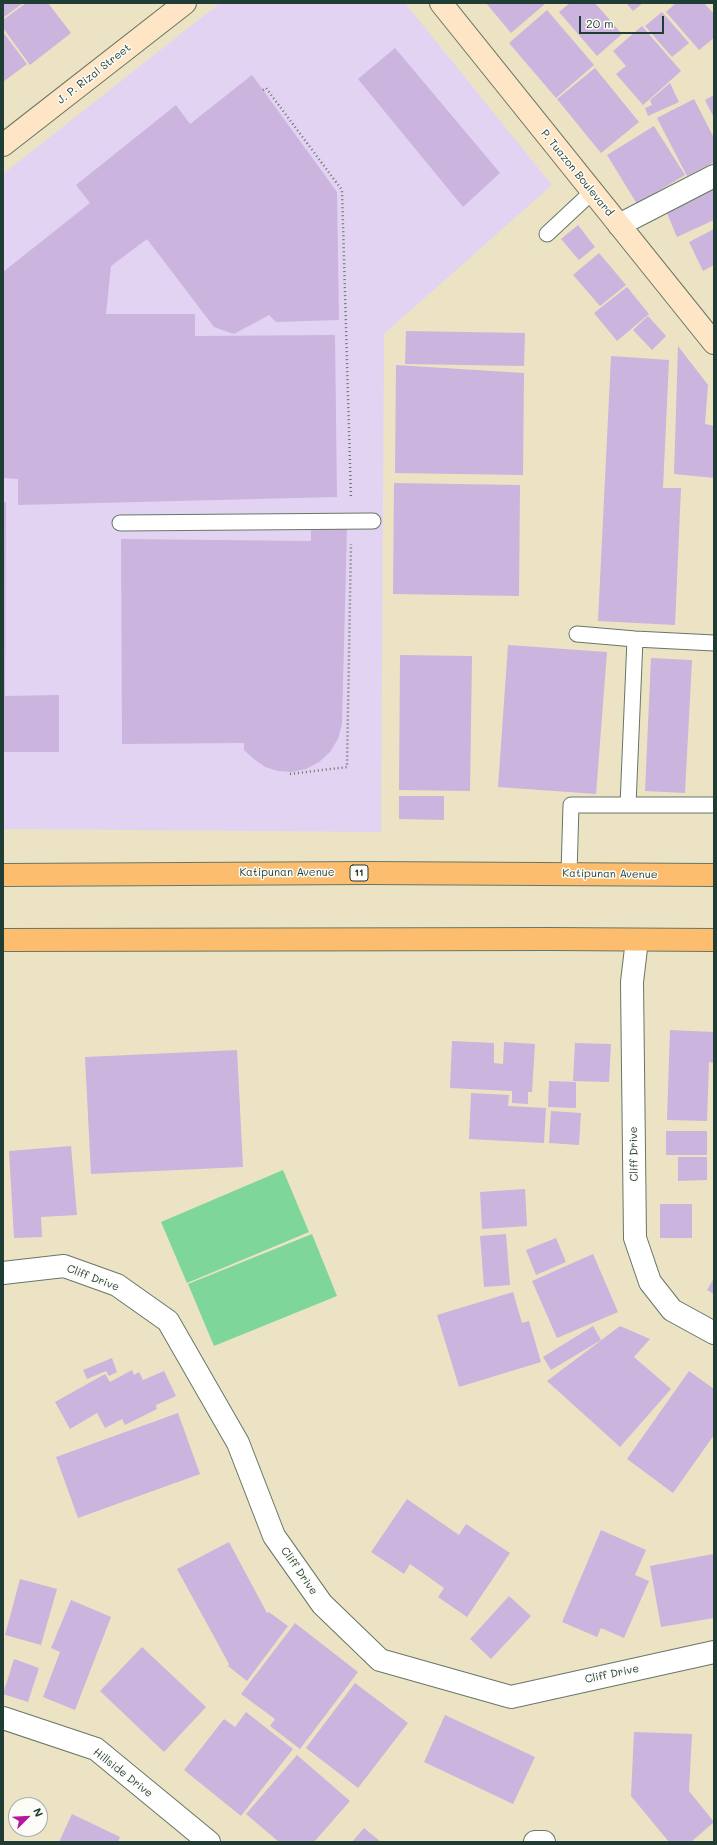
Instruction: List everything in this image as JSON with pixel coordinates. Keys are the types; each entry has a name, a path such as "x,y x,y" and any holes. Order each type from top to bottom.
{"main road":[{"name":"J. P. Rizal Street","path":"3,145 185,3"},
{"name":"P. Tuazon Boulevard","path":"441,3 714,343"},
{"name":"Katipunan Avenue","path":"3,876 359,873 714,875"},
{"path":"3,940 714,940"}],"street":[{"path":"619,224 714,176"},
{"name":"Cliff Drive","path":"637,940 632,982 636,1238 650,1282 672,1310 714,1333"},
{"name":"Cliff Drive","path":"3,1273 64,1266 117,1284 168,1321 238,1443 274,1536 322,1604 380,1660 511,1697 714,1652"},
{"name":"Hillside Drive","path":"3,1718 96,1749 209,1842"},
{"path":"536,1842 544,1842"}],"lane":[{"path":"547,234 592,192"},
{"path":"120,523 373,521"},
{"path":"577,634 635,640 714,643"},
{"path":"628,805 635,640"},
{"path":"569,874 571,805 714,805"}],"path":[{"path":"263,90 266,88 342,190 351,522 346,766 290,774"}],"shaded area":[{"path":"220,3 405,3 552,185 384,334 381,832 3,829 3,174"}],"green space":[{"path":"283,1170 309,1232 187,1283 161,1222"},
{"path":"312,1234 337,1296 214,1346 188,1284"}],"building":[{"path":"3,3 23,3 3,18"},
{"path":"26,3 48,3 71,33 30,65 3,28 3,20"},
{"path":"486,3 546,3 511,33"},
{"path":"570,3 595,3 622,34 597,56 559,12"},
{"path":"626,3 643,3 633,11"},
{"path":"676,3 704,3 714,14 714,38 699,50 666,12"},
{"path":"547,10 594,65 556,98 509,43"},
{"path":"662,12 689,43 672,57 645,26"},
{"path":"642,26 681,71 643,105 616,74 626,66 613,51"},
{"path":"3,32 27,64 3,82"},
{"path":"395,48 500,173 463,207 358,79"},
{"path":"595,68 639,122 601,153 557,99"},
{"path":"252,75 337,192 339,320 276,322 269,315 234,334 214,327 147,239 111,266 106,314 195,314 195,336 335,335 337,497 18,505 18,479 3,478 3,272 90,203 76,185 176,105 190,124"},
{"path":"670,83 679,102 648,116 645,108 652,105 650,100"},
{"path":"714,95 714,118 705,100"},
{"path":"694,99 714,138 714,162 687,176 657,118"},
{"path":"654,126 685,175 637,204 607,155"},
{"path":"714,189 714,220 677,237 666,211"},
{"path":"578,225 595,247 579,260 561,239"},
{"path":"714,229 714,265 703,271 689,242"},
{"path":"599,253 626,285 600,306 573,275"},
{"path":"627,287 649,314 617,341 594,313"},
{"path":"648,316 666,336 652,350 633,330"},
{"path":"406,331 525,333 524,366 405,364"},
{"path":"678,346 708,385 705,424 714,426 714,478 674,474"},
{"path":"611,356 669,360 663,488 681,488 675,625 598,621"},
{"path":"396,365 524,373 523,475 395,473"},
{"path":"394,483 520,485 519,596 393,594"},
{"path":"3,502 6,502 5,696 59,695 59,752 3,752"},
{"path":"347,527 342,724 338,739 330,752 319,762 306,769 292,772 278,771 265,767 244,750 244,743 122,744 121,539 311,541 311,528"},
{"path":"508,645 607,652 596,794 498,787"},
{"path":"400,655 472,656 470,791 399,790"},
{"path":"651,658 692,660 685,793 645,791"},
{"path":"399,796 444,796 444,820 399,819"},
{"path":"670,1030 714,1032 714,1063 709,1062 707,1121 667,1120"},
{"path":"452,1041 494,1043 494,1063 503,1064 504,1042 535,1044 532,1092 528,1092 528,1104 512,1103 512,1091 450,1088"},
{"path":"575,1043 611,1044 609,1082 573,1081"},
{"path":"237,1050 243,1167 91,1174 85,1057"},
{"path":"549,1081 576,1082 576,1108 548,1107"},
{"path":"471,1093 509,1095 508,1106 546,1108 544,1143 469,1139"},
{"path":"551,1111 581,1113 579,1145 549,1143"},
{"path":"666,1131 707,1131 707,1155 666,1155"},
{"path":"71,1146 77,1215 41,1217 42,1237 14,1238 9,1151"},
{"path":"678,1157 707,1157 707,1180 678,1181"},
{"path":"525,1189 527,1226 482,1229 480,1192"},
{"path":"660,1204 692,1204 692,1238 660,1238"},
{"path":"506,1234 510,1285 484,1287 480,1236"},
{"path":"556,1238 566,1262 536,1275 526,1250"},
{"path":"593,1254 618,1312 557,1338 532,1281"},
{"path":"714,1278 714,1294 707,1290"},
{"path":"513,1292 522,1323 529,1321 541,1362 459,1387 437,1315"},
{"path":"593,1326 601,1340 551,1370 543,1357"},
{"path":"620,1326 650,1339 634,1357 671,1389 620,1447 547,1381"},
{"path":"112,1358 117,1372 109,1376 106,1371 87,1379 83,1370"},
{"path":"132,1370 134,1375 139,1372 143,1380 164,1371 176,1396 156,1405 157,1409 125,1425 122,1419 105,1428 97,1413 70,1429 55,1402 105,1374 110,1382"},
{"path":"689,1371 714,1389 714,1435 673,1493 627,1459"},
{"path":"178,1413 200,1474 78,1518 56,1457"},
{"path":"407,1499 459,1535 466,1524 510,1553 467,1617 438,1597 444,1588 410,1564 404,1574 371,1552"},
{"path":"601,1530 646,1550 635,1575 649,1581 624,1638 601,1628 597,1637 562,1622"},
{"path":"229,1542 267,1613 269,1612 288,1626 247,1681 228,1666 229,1664 177,1569"},
{"path":"713,1554 714,1618 661,1627 650,1566"},
{"path":"20,1579 57,1589 41,1645 5,1635"},
{"path":"509,1596 531,1616 491,1659 470,1639"},
{"path":"71,1600 111,1617 75,1710 43,1697 60,1652 51,1648"},
{"path":"295,1623 358,1672 300,1749 270,1726 275,1719 241,1694"},
{"path":"142,1647 206,1707 164,1752 100,1691"},
{"path":"14,1659 39,1668 28,1702 3,1694"},
{"path":"355,1683 408,1723 358,1788 306,1748"},
{"path":"246,1712 293,1749 241,1816 184,1770 224,1719 235,1727"},
{"path":"445,1715 535,1757 513,1804 424,1762"},
{"path":"634,1732 692,1734 689,1791 714,1822 691,1842 669,1842 631,1796"},
{"path":"297,1755 350,1801 314,1842 279,1842 246,1814"},
{"path":"72,1814 120,1837 118,1842 59,1842"},
{"path":"364,1828 381,1842 352,1842"}]}
